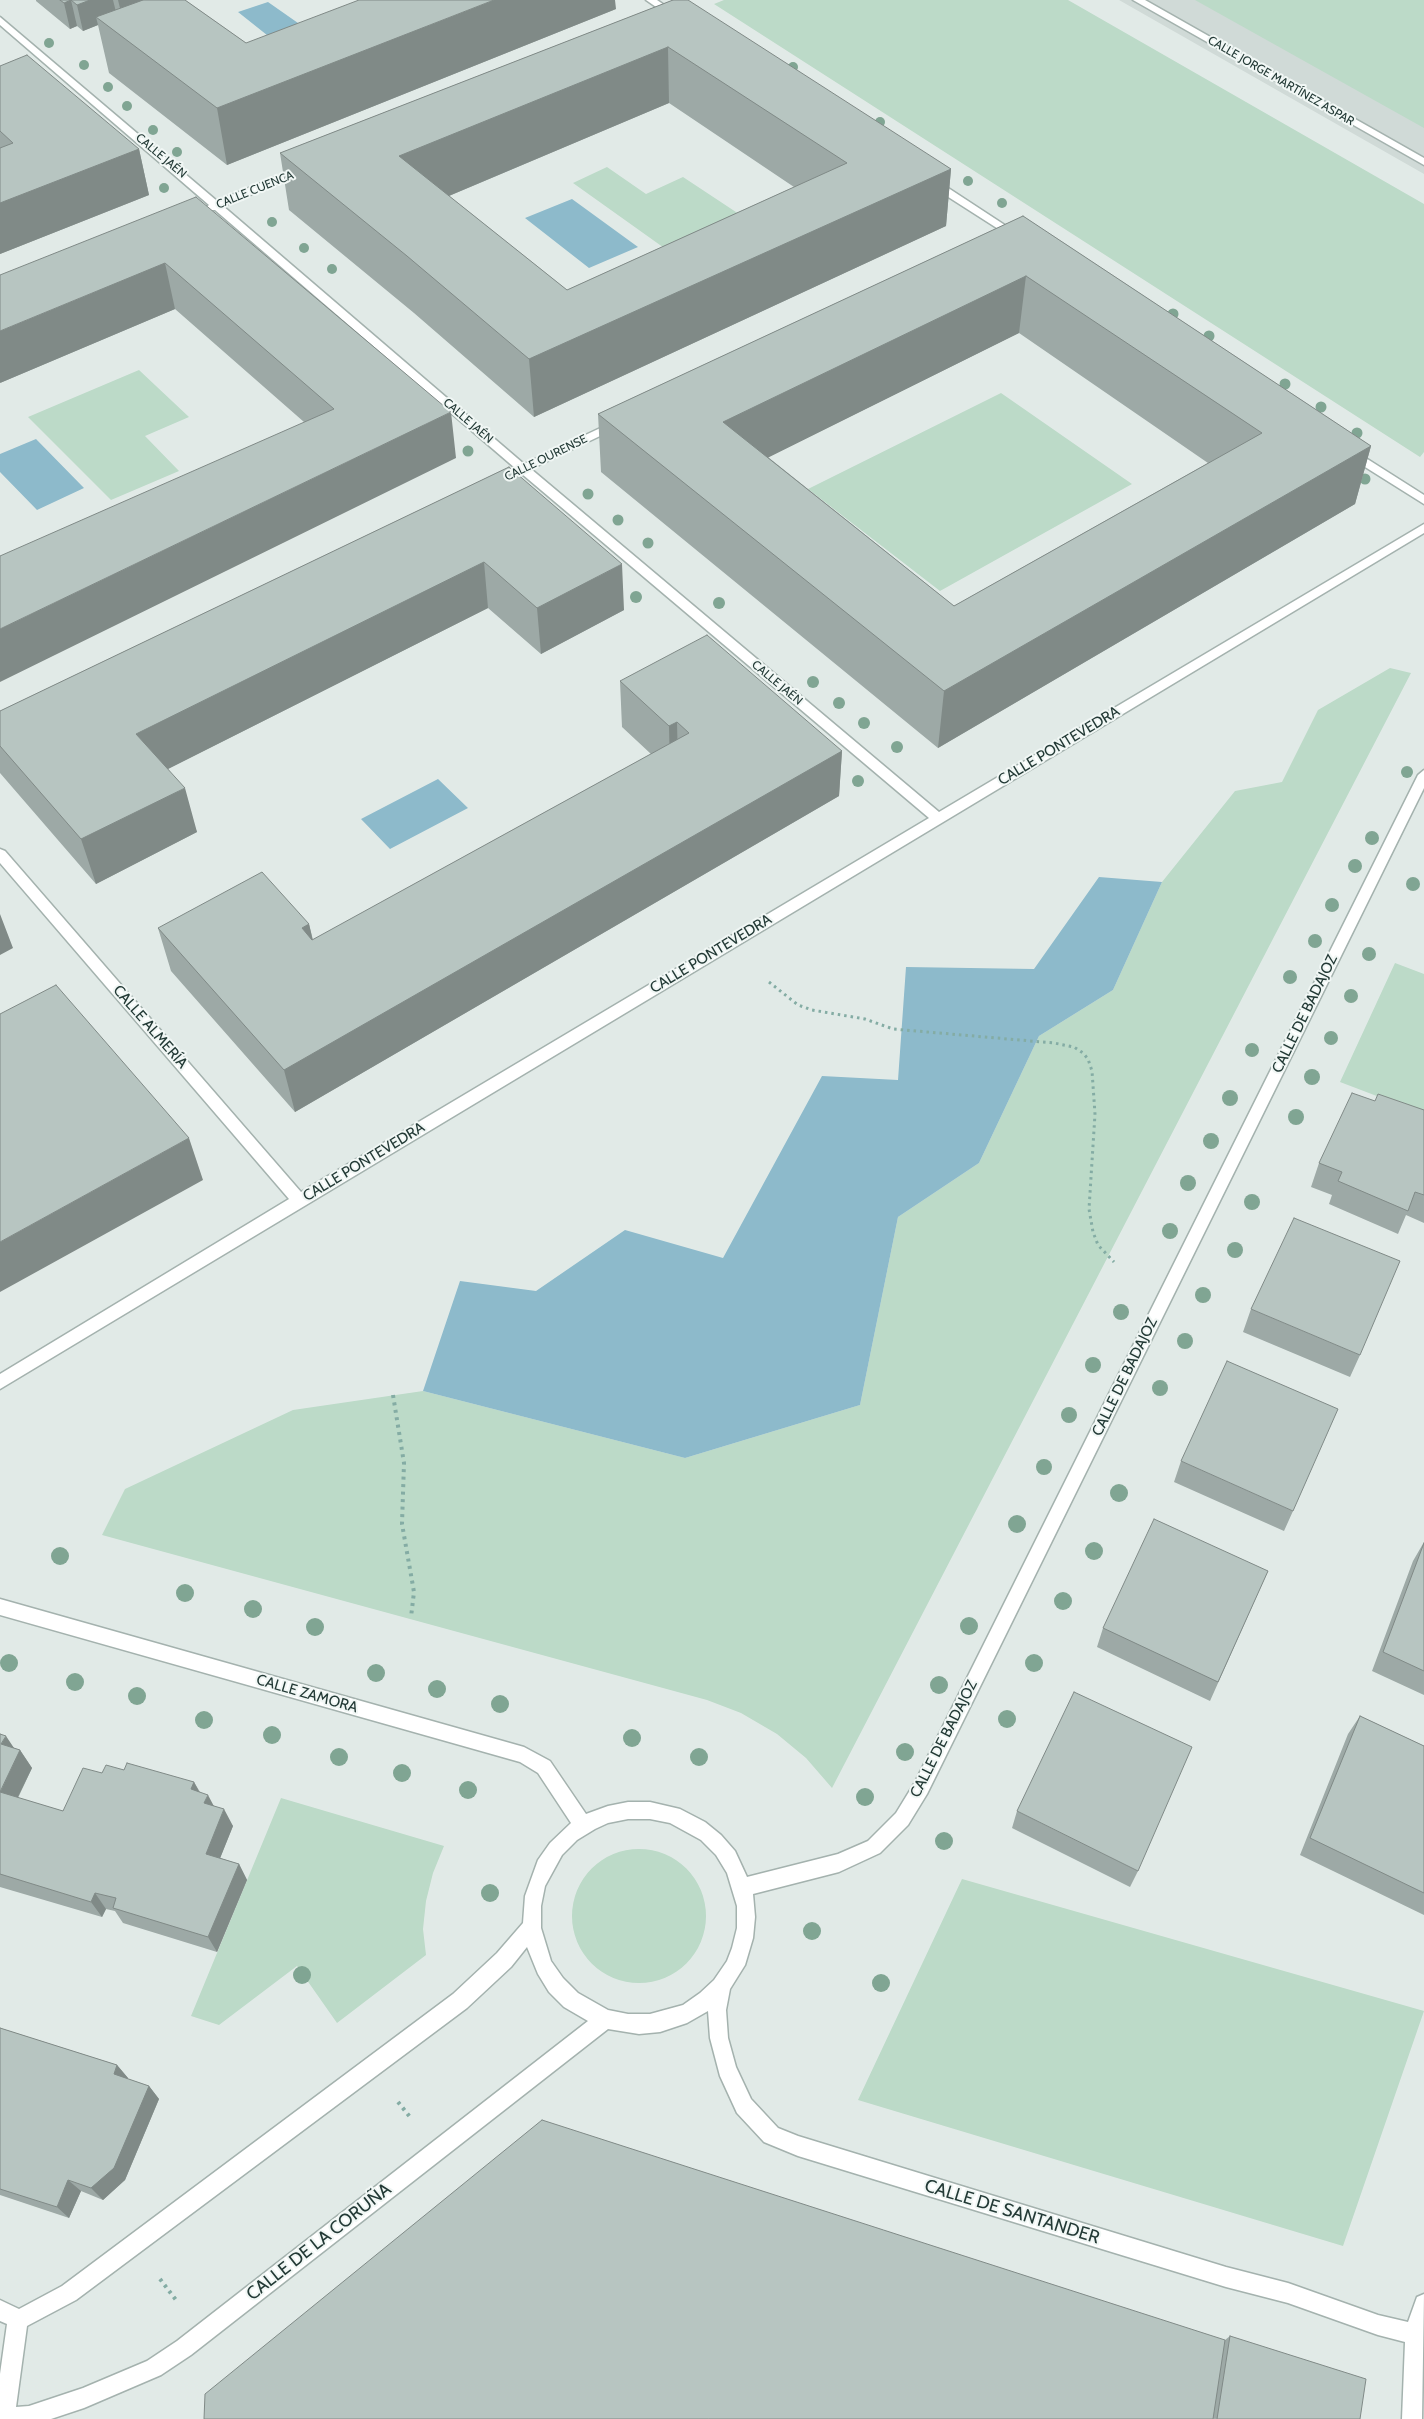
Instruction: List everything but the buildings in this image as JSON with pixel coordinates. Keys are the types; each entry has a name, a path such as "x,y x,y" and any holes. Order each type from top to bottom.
{"street":[{"path":"651,0 675,20"},
{"name":"CALLE JORGE MARTÍNEZ ASPAR","path":"1138,0 1424,162"},
{"name":"CALLE JAÉN","path":"0,20 218,205 523,469 938,818"},
{"name":"CALLE CUENCA","path":"200,212 310,167"},
{"path":"922,176 1008,236 1029,244"},
{"name":"CALLE OURENSE","path":"505,477 630,417"},
{"path":"1337,444 1424,500"},
{"name":"CALLE PONTEVEDRA","path":"0,1382 299,1200 1424,528"},
{"name":"CALLE DE BADAJOZ","path":"743,1887 839,1863 874,1846 902,1818 921,1788 1424,775"},
{"name":"CALLE ALMERÍA","path":"0,854 299,1200"},
{"name":"CALLE ZAMORA","path":"0,1607 524,1755 544,1767 584,1826"},
{"path":"629,1810 658,1810 683,1817 704,1830 722,1846 736,1868 743,1887 747,1916 744,1939 736,1962 722,1983 704,2001 682,2015 657,2023 632,2024 606,2019 583,2009 562,1994 546,1974 536,1951 532,1926 532,1902 539,1879 554,1853 574,1832 600,1817 629,1810"},
{"path":"0,2310 18,2318 31,2315 69,2293 460,2002 504,1960 532,1926"},
{"name":"CALLE DE SANTANDER","path":"722,1983 717,2010 719,2038 727,2070 744,2106 771,2135 798,2146 1226,2277 1288,2294 1378,2325 1414,2334"},
{"name":"CALLE DE LA CORUÑA","path":"5,2419 29,2416 84,2398 154,2368 184,2348 606,2019"},
{"path":"1412,2419 1416,2357 1414,2334 1424,2304"},
{"path":"5,2419 18,2318"}],"path":[{"path":"769,982 789,1000 812,1010 853,1016 881,1026 1054,1043 1074,1048 1083,1053 1088,1059 1092,1071 1095,1114 1089,1209 1093,1232 1098,1245 1114,1262"},
{"path":"393,1395 404,1463 402,1524 414,1592 414,1606 411,1617"},
{"path":"154,2270 182,2308"}],"shaded area":[{"path":"1119,0 1424,0 1424,174"}],"green space":[{"path":"724,0 1068,0 1424,204 1424,452 1420,457 714,4"},
{"path":"1195,0 1424,0 1424,128"},
{"path":"607,167 646,194 683,177 742,216 667,250 573,183"},
{"path":"139,370 189,417 145,436 179,471 111,500 28,417"},
{"path":"1001,393 1132,484 940,591 808,489"},
{"path":"1390,668 1411,673 832,1788 806,1758 777,1734 741,1713 707,1700 102,1535 125,1489 293,1410 423,1391 685,1458 860,1405 898,1217 979,1163 1039,1036 1113,990 1162,882 1235,791 1282,782 1318,710"},
{"path":"1395,963 1424,974 1424,1114 1340,1082"},
{"path":"281,1798 444,1846 433,1873 426,1901 423,1929 426,1955 337,2023 297,1966 219,2025 191,2016"},
{"path":"639,1849 664,1855 686,1869 700,1891 706,1916 700,1941 686,1963 664,1977 639,1983 614,1977 592,1963 578,1941 572,1916 578,1891 592,1869 614,1855"},
{"path":"962,1879 1424,2011 1343,2246 858,2100"}],"water":[{"path":"268,2 308,30 277,43 238,12"},
{"path":"572,199 638,247 589,268 525,218"},
{"path":"36,439 84,488 37,510 0,472 0,454"},
{"path":"438,779 468,808 390,849 361,819"},
{"path":"1099,877 1162,882 1113,990 1039,1036 979,1163 898,1217 860,1405 685,1458 423,1391 460,1281 536,1291 625,1230 723,1258 822,1076 898,1080 906,967 1034,969"}]}
